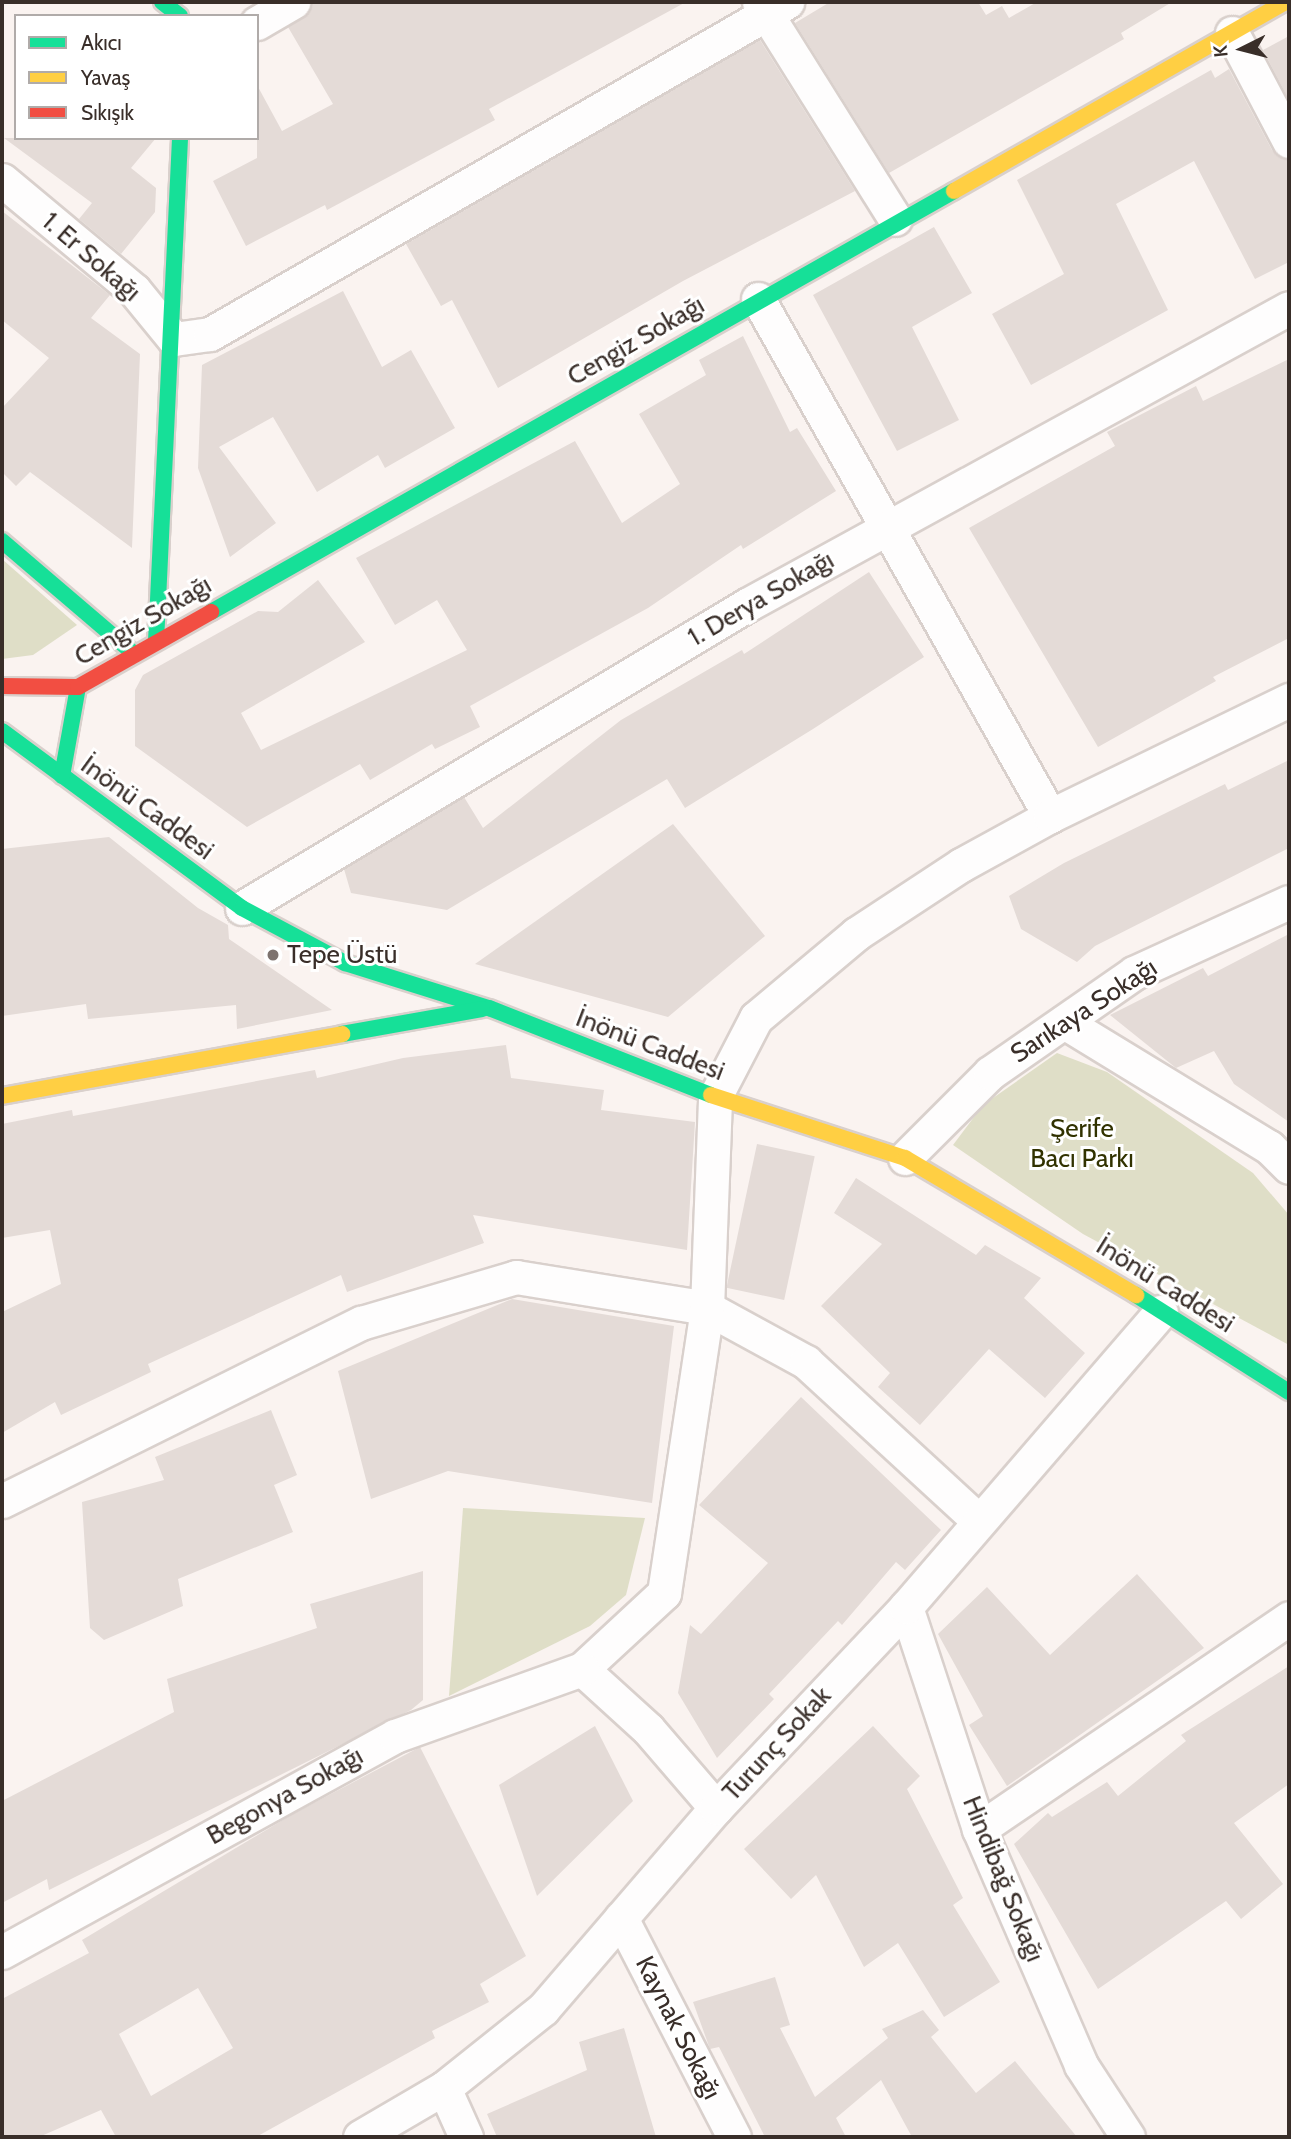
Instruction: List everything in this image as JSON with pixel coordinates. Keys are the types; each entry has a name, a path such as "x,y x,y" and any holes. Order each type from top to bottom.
{"street":[{"path":"162,2 177,14"},
{"path":"259,22 293,2"},
{"name":"Cengiz Sokağı","path":"2,685 78,687 132,652 156,642 895,219 1286,2"},
{"path":"174,339 209,334 771,6 895,219"},
{"path":"1233,33 1289,141"},
{"path":"156,642 174,339 180,140"},
{"name":"1. Er Sokağı","path":"2,180 134,290 174,339"},
{"path":"758,299 889,525 1050,816"},
{"name":"1. Derya Sokağı","path":"242,908 889,525 1289,308"},
{"path":"2,541 132,652"},
{"path":"62,776 78,687"},
{"path":"716,1808 648,1729 582,1668 664,1593 707,1308 716,1097 756,1018 856,934 961,864 1050,816 1289,700"},
{"name":"İnönü Caddesi","path":"2,731 242,908 345,963 489,1008 716,1097 905,1158 1014,1218 1289,1392"},
{"name":"Sarıkaya Sokağı","path":"905,1158 990,1073 1134,973 1289,902"},
{"path":"2,1096 489,1008"},
{"path":"1065,1021 1283,1151"},
{"path":"2,1501 361,1324 516,1277 707,1308 806,1362 978,1520"},
{"name":"Turunç Sokak","path":"360,2137 444,2088 543,2009 716,1808 906,1607 978,1520 1161,1312"},
{"name":"Hindibağ Sokağı","path":"906,1607 979,1829 1081,2064 1128,2137"},
{"path":"979,1829 1289,1618"},
{"name":"Begonya Sokağı","path":"2,1952 395,1736 582,1668"},
{"name":"Kaynak Sokağı","path":"621,1919 734,2137"},
{"path":"444,2088 466,2137"}],"green space":[{"path":"2,559 77,625 33,655 2,659"},
{"name":"Şerife Bacı Parkı","path":"1057,1053 1107,1072 1253,1173 1289,1215 1289,1345 1083,1234 953,1145 983,1105"},
{"path":"463,1508 645,1518 626,1595 590,1626 449,1696"}],"building":[{"path":"312,2 686,2 489,109 495,120 327,210 325,205 246,246 213,181 257,158 259,89 282,131 333,104 288,27 309,12"},
{"path":"830,2 978,2 986,15 1002,6 1009,18 1037,2 1172,2 1121,33 1124,39 889,173 795,23"},
{"path":"1289,36 1289,100 1263,50"},
{"path":"760,40 855,191 683,281 498,388 452,300 441,306 406,244"},
{"path":"1229,69 1272,150 1289,160 1289,262 1255,279 1194,161 1116,204 1168,310 1031,385 992,314 1064,274 1017,180 1211,70 1215,78"},
{"path":"4,138 154,140 131,168 156,188 155,212 121,254 79,219 92,203"},
{"path":"2,211 110,295 91,318 140,354 132,548 30,472 16,486 2,472 2,408 49,358 2,320"},
{"path":"934,227 972,293 912,327 959,420 897,451 813,295"},
{"path":"343,291 382,367 411,350 455,428 385,468 378,455 317,492 273,417 219,447 276,523 230,557 198,468 202,365"},
{"path":"743,336 790,432 797,428 836,491 743,549 741,545 648,608 470,706 480,727 435,749 432,744 370,780 360,764 247,827 135,746 135,690 143,675 258,611 278,612 318,580 365,642 241,713 261,750 467,650 437,600 395,625 356,558 575,441 622,523 680,484 639,414 706,375 699,360"},
{"path":"1289,359 1289,638 1213,677 1216,681 1098,747 969,528 1115,446 1107,432 1196,386 1203,401"},
{"path":"869,572 924,657 813,729 685,808 667,779 447,910 351,893 344,869 464,797 483,828 621,720 742,650 744,654"},
{"path":"1289,760 1289,848 1095,946 1077,962 1021,929 1009,896 1064,863 1225,784 1228,790"},
{"path":"673,824 765,936 668,1017 475,964"},
{"path":"109,837 198,908 228,925 229,939 332,1010 237,1029 236,1005 88,1019 86,1004 2,1016 2,849"},
{"path":"1289,934 1289,1122 1234,1084 1214,1051 1176,1068 1110,1015 1203,968 1208,976"},
{"path":"506,1045 511,1078 604,1090 601,1110 695,1122 687,1250 473,1215 484,1243 347,1292 341,1275 148,1364 151,1372 61,1415 55,1402 2,1433 2,1312 61,1284 50,1230 2,1238 2,1124 72,1110 73,1116 315,1070 317,1078 403,1058"},
{"path":"757,1144 815,1156 784,1300 726,1288"},
{"path":"856,1178 976,1255 985,1245 1041,1278 1024,1298 1085,1353 1045,1398 989,1349 920,1425 878,1387 890,1373 821,1306 882,1244 834,1213"},
{"path":"512,1299 674,1326 652,1503 448,1471 371,1499 338,1371"},
{"path":"801,1397 941,1530 905,1570 896,1562 842,1625 838,1621 769,1694 774,1699 717,1758 678,1693 690,1625 701,1634 768,1563 699,1505"},
{"path":"271,1410 297,1475 274,1485 293,1532 178,1579 183,1606 104,1640 90,1628 82,1502 164,1480 155,1457"},
{"path":"423,1571 423,1700 411,1710 49,1890 47,1879 2,1903 2,1801 174,1712 167,1679 317,1628 310,1604"},
{"path":"1137,1574 1204,1648 1007,1786 969,1725 983,1716 938,1634 987,1587 1050,1655"},
{"path":"1289,1666 1289,1784 1234,1823 1283,1884 1241,1919 1226,1901 1098,1989 1014,1844 1048,1813 1052,1817 1107,1782 1118,1796 1186,1741 1181,1735"},
{"path":"595,1726 633,1801 537,1896 499,1785"},
{"path":"873,1726 920,1776 907,1789 963,1898 953,1905 1000,1982 944,2017 898,1943 864,1967 816,1875 791,1899 744,1849"},
{"path":"420,1747 526,1956 480,1984 489,2002 432,2031 435,2038 256,2137 116,2137 101,2110 39,2137 2,2137 2,1999 89,1953 82,1940 293,1814","holes":["198,1988 233,2048 151,2096 119,2034"]},
{"path":"775,1977 790,2025 780,2028 815,2097 888,2038 882,2029 923,2010 939,2030 931,2037 976,2093 1015,2061 1077,2137 912,2137 881,2080 836,2118 846,2137 765,2137 719,2047 710,2049 693,2002"},
{"path":"624,2028 656,2137 497,2137 487,2114 587,2070 579,2042"}],"traffic: fast":[{"path":"162,2 177,14"},
{"path":"156,642 180,140"},
{"path":"211,612 954,191"},
{"path":"2,541 132,652"},
{"path":"62,776 78,687"},
{"path":"2,731 242,908 345,963 489,1008 711,1095"},
{"path":"342,1034 482,1009"},
{"path":"1136,1295 1289,1392"}],"traffic: slow":[{"path":"954,191 1286,2"},
{"path":"2,1096 342,1034"},
{"path":"711,1095 905,1158 1136,1295"}],"traffic: jam":[{"path":"2,686 78,687 211,612"}],"place":[{"name":"Tepe Üstü","path":"273,955"}]}
